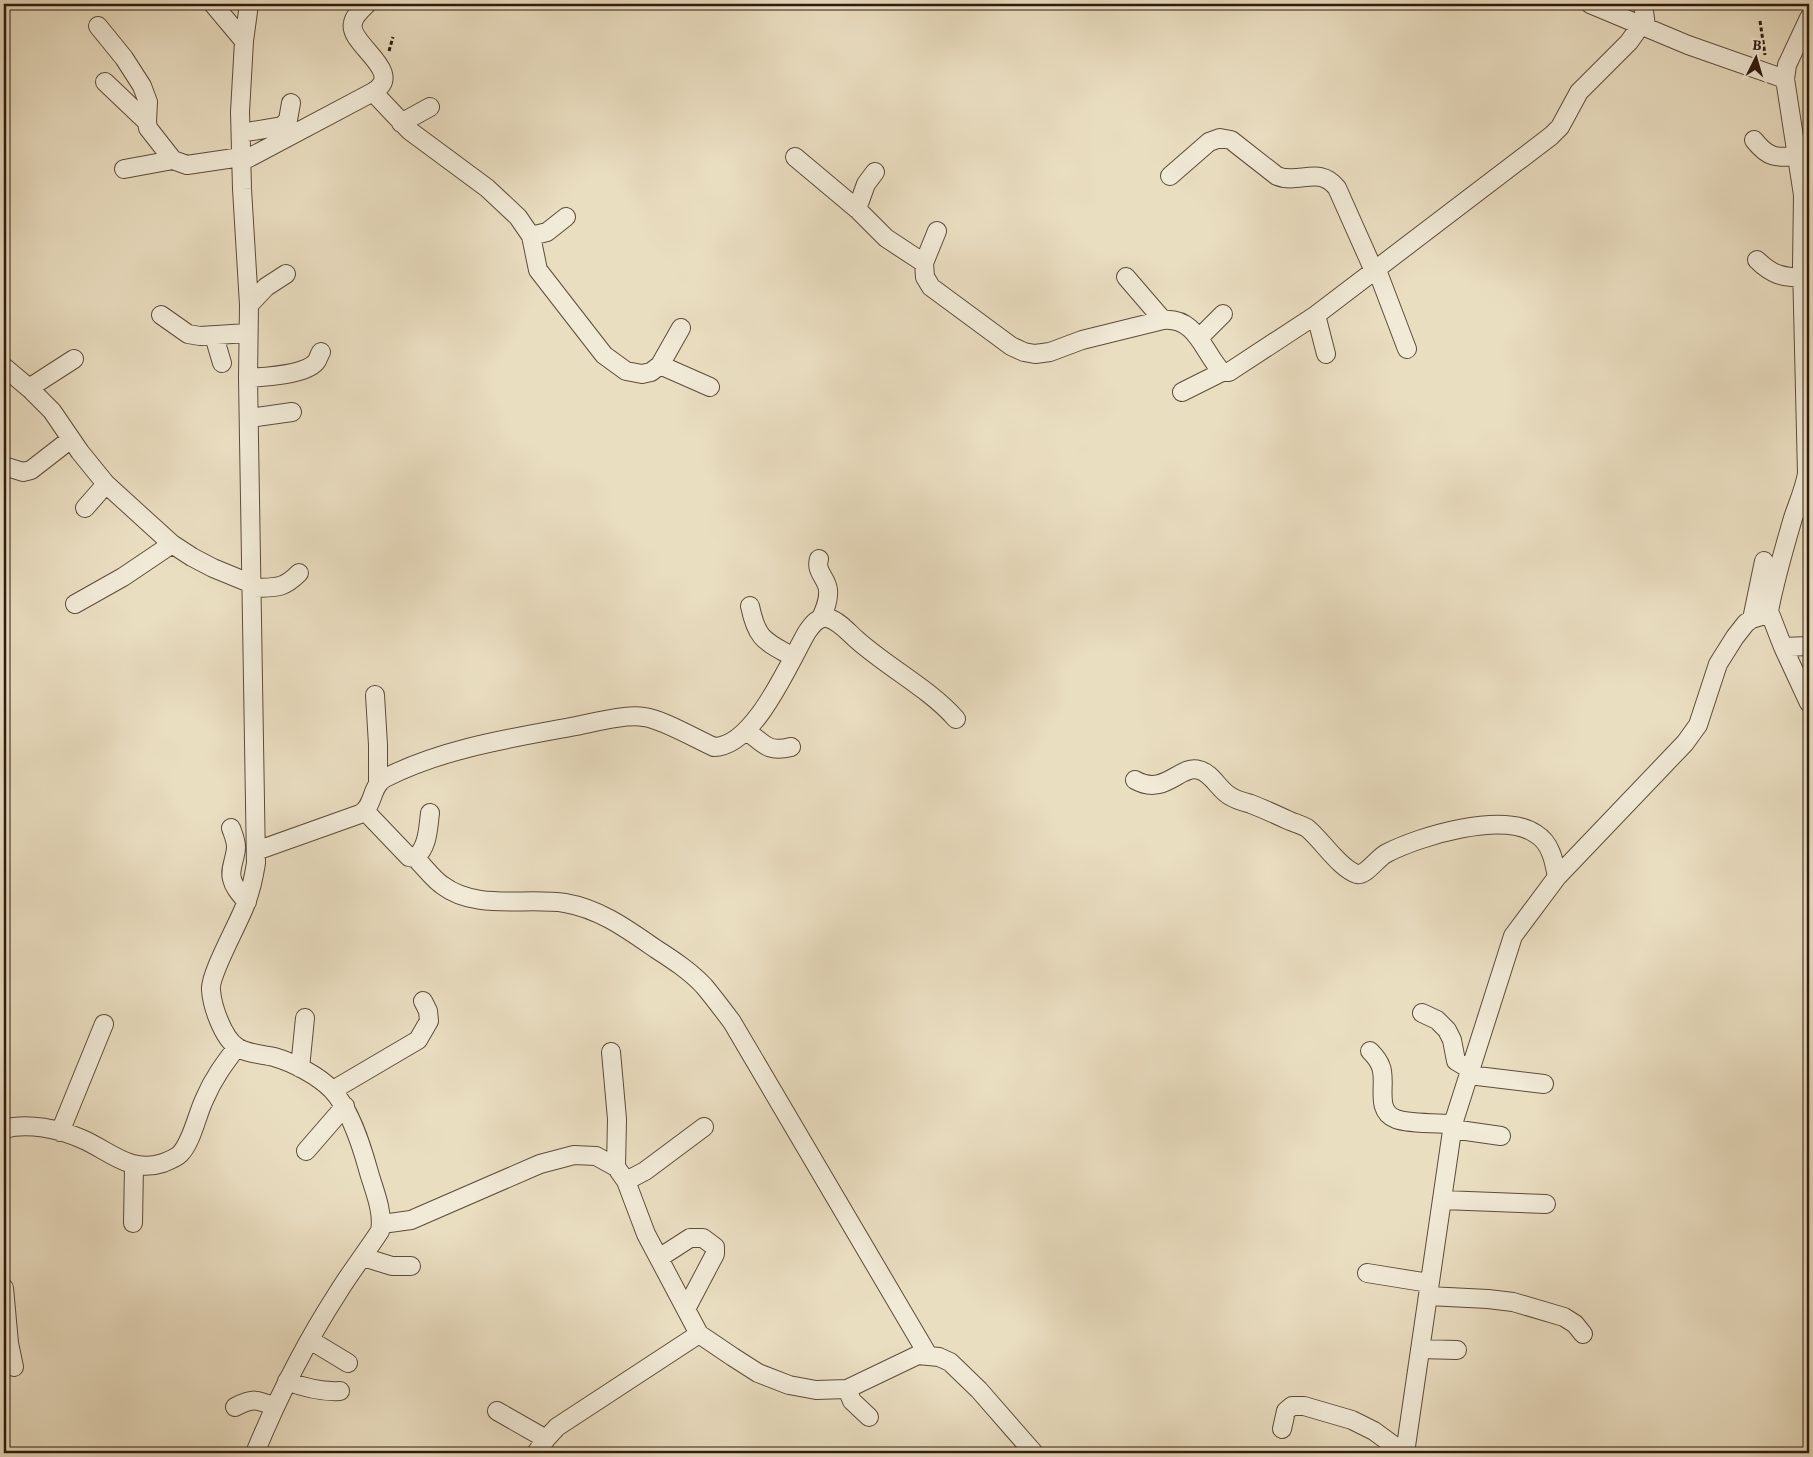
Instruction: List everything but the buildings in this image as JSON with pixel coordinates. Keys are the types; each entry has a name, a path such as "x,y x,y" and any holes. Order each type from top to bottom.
{"street":[{"path":"213,4 244,41"},
{"path":"249,4 244,41 240,112 249,305 248,378 256,850 254,879 247,902 210,986 218,1018 237,1047 277,1058 300,1068 316,1076 333,1090 344,1106 362,1150 382,1224 380,1231 340,1289 287,1381 255,1453"},
{"path":"124,169 173,160 187,165 241,159 373,92 383,84 382,70 356,35 352,26 367,4"},
{"path":"1590,4 1688,45 1785,79"},
{"path":"1182,392 1222,372 1228,372 1316,315 1551,136 1560,127 1579,92 1624,48 1643,26 1643,4"},
{"path":"1809,18 1787,65 1785,79 1803,195 1808,473 1804,491 1797,506 1776,576 1769,611 1783,647 1809,703"},
{"path":"98,26 124,58 142,86 148,102 148,128 173,160"},
{"path":"105,82 147,122"},
{"path":"373,92 402,123 429,146 488,188 518,217 531,236 538,270 604,355 626,371 642,374 651,372 660,365 681,328"},
{"path":"241,133 282,126 288,120 291,102"},
{"path":"402,123 430,107"},
{"path":"1170,176 1209,142 1220,138 1232,140 1282,178 1293,180 1317,176 1328,180 1337,188 1375,271 1407,349"},
{"path":"1754,140 1767,154 1780,157 1797,156"},
{"path":"795,157 857,209 886,238 924,262"},
{"path":"857,209 866,184 875,172"},
{"path":"531,236 546,232 566,217"},
{"path":"937,231 924,262 925,277 931,287 1011,346 1024,352 1035,354 1050,352 1082,340 1163,320 1179,320 1199,338 1222,372"},
{"path":"1757,260 1766,269 1779,275 1805,271"},
{"path":"249,305 266,287 286,274"},
{"path":"1126,277 1163,320"},
{"path":"1199,338 1223,314"},
{"path":"161,315 188,334 214,336 248,333"},
{"path":"1316,315 1326,354"},
{"path":"214,336 222,362"},
{"path":"248,378 281,376 310,367 315,364 321,352"},
{"path":"29,388 74,359"},
{"path":"660,365 710,386"},
{"path":"4,367 52,411 80,452 106,484 172,544 192,557 252,586 282,586 290,583 299,573"},
{"path":"250,418 292,412"},
{"path":"4,466 23,472 31,470 71,439"},
{"path":"84,508 106,484"},
{"path":"75,604 123,577 172,544"},
{"path":"256,850 365,811 374,789 383,779 467,748 638,716 651,718 714,747 723,747 732,743 747,731 772,696 814,623 821,618 828,599 828,589 818,568 819,559"},
{"path":"1752,619 1764,561"},
{"path":"750,606 753,622 759,634 770,644 793,657"},
{"path":"1282,1428 1286,1411 1292,1406 1304,1406 1352,1420 1374,1431 1404,1453 1453,1126 1513,936 1557,877 1685,743 1698,725 1718,664 1735,637 1746,623 1765,615 1769,611"},
{"path":"821,618 828,618 837,622 874,656 939,702 956,719"},
{"path":"1783,647 1809,646"},
{"path":"375,695 378,785"},
{"path":"747,731 770,748 779,750 791,748"},
{"path":"1135,780 1142,785 1155,785 1166,783 1193,769 1200,770 1216,782 1229,796 1306,828 1350,870 1359,874 1365,873 1384,854 1417,839 1460,828 1500,825 1522,827 1536,834 1546,844 1553,858 1557,877"},
{"path":"365,811 409,857 415,858 441,885 464,896 488,900 565,903 600,914 619,923 684,968 703,985 732,1022 928,1355"},
{"path":"415,858 421,853 425,843 430,813"},
{"path":"231,828 236,840 232,878 235,887 247,902"},
{"path":"333,1090 418,1040 429,1021 428,1011 423,1001"},
{"path":"1422,1013 1442,1024 1450,1035 1456,1061 1470,1073 1544,1084"},
{"path":"300,1068 305,1018"},
{"path":"60,1132 104,1024"},
{"path":"4,1129 24,1126 60,1132 81,1138 134,1166 155,1166 180,1154 188,1141 215,1076 237,1047"},
{"path":"1370,1051 1378,1059 1382,1068 1383,1103 1391,1117 1402,1121 1453,1126 1501,1136"},
{"path":"611,1052 617,1119 616,1167"},
{"path":"306,1151 344,1106"},
{"path":"626,1182 645,1171 704,1128"},
{"path":"382,1224 411,1220 540,1164 574,1155 596,1156 616,1167 626,1182 646,1234 699,1334 758,1373 789,1385 816,1390 847,1389 918,1356 939,1357 950,1362 979,1390 1034,1453"},
{"path":"133,1223 134,1166"},
{"path":"1443,1200 1546,1204"},
{"path":"659,1258 690,1238 703,1238 715,1247 715,1254 686,1309"},
{"path":"363,1257 392,1266 411,1266"},
{"path":"1367,1272 1429,1290 1513,1302 1564,1317 1576,1324 1583,1334"},
{"path":"4,1288 9,1342 14,1366"},
{"path":"496,1411 541,1446 565,1422 699,1334"},
{"path":"310,1340 348,1363"},
{"path":"1420,1349 1457,1350"},
{"path":"287,1381 307,1389 326,1392 340,1391"},
{"path":"847,1389 852,1401 869,1417"},
{"path":"235,1407 247,1401 256,1400 275,1407"}],"path":[{"path":"1760,21 1767,73"}]}
